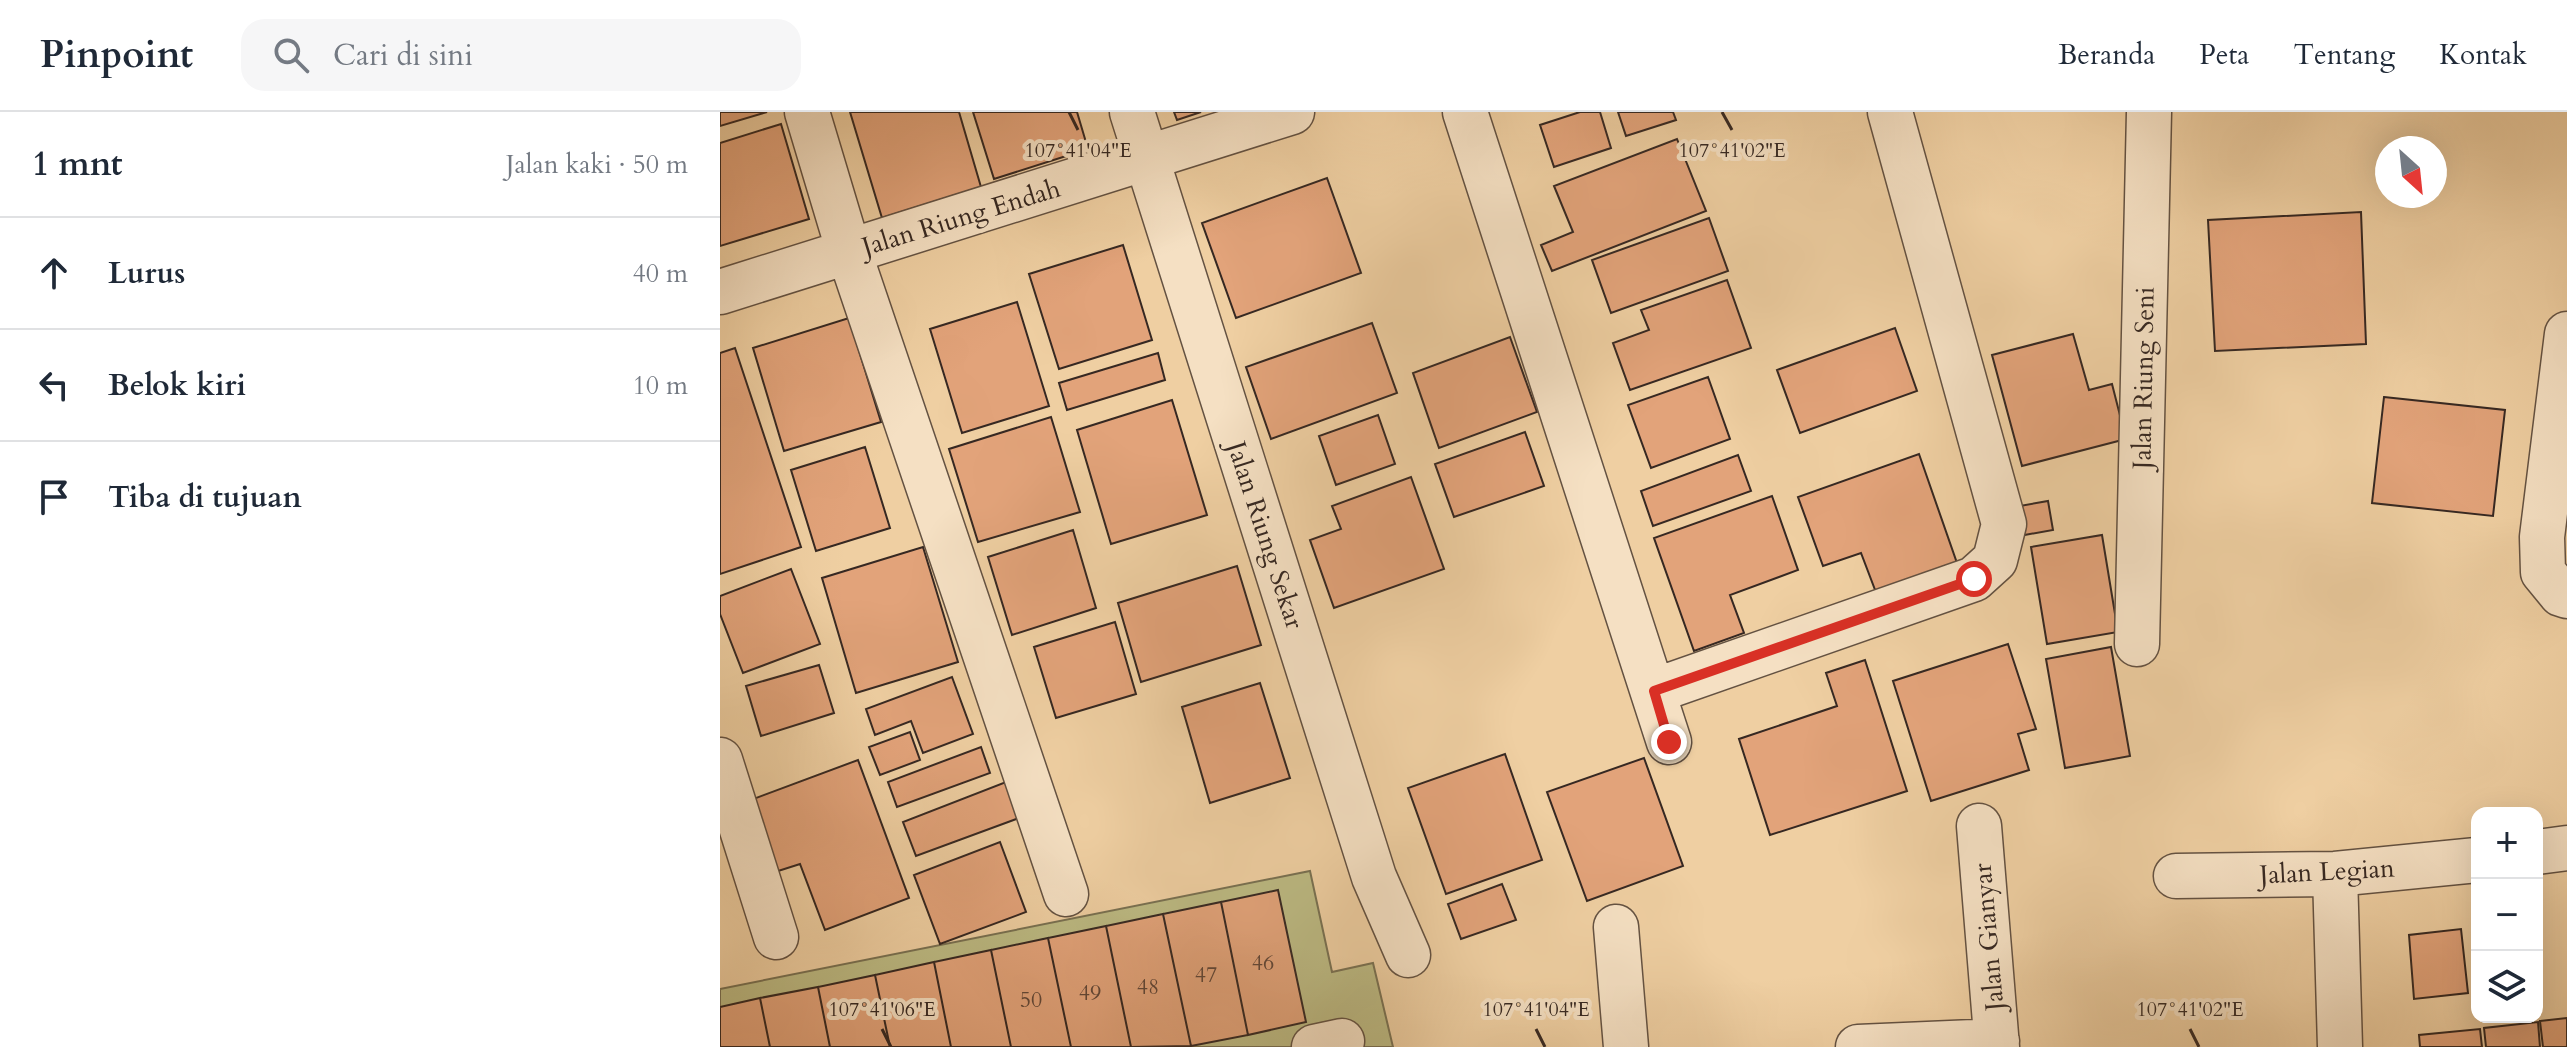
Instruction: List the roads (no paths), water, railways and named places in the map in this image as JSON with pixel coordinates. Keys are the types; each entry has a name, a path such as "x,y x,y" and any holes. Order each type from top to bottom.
{"street":[{"path":"807,112 849,252 1066,894"},
{"name":"Jalan Riung Sekar","path":"1132,112 1374,877 1408,955"},
{"name":"Jalan Riung Endah","path":"720,292 1292,112"},
{"path":"1465,112 1669,742"},
{"path":"1654,691 1974,579 1995,560 2004,524 1890,112"},
{"name":"Jalan Riung Seni","path":"2137,644 2149,112"},
{"path":"2567,334 2542,537 2543,572 2561,594 2567,596"},
{"path":"723,781 776,937"},
{"name":"Jalan Gianyar","path":"1979,826 1997,1044"},
{"path":"2543,851 2567,848"},
{"name":"Jalan Legian","path":"2176,876 2335,874 2471,861"},
{"path":"2335,874 2340,1047"},
{"path":"1616,927 1626,1047"},
{"path":"1858,1047 1997,1044"}]}
